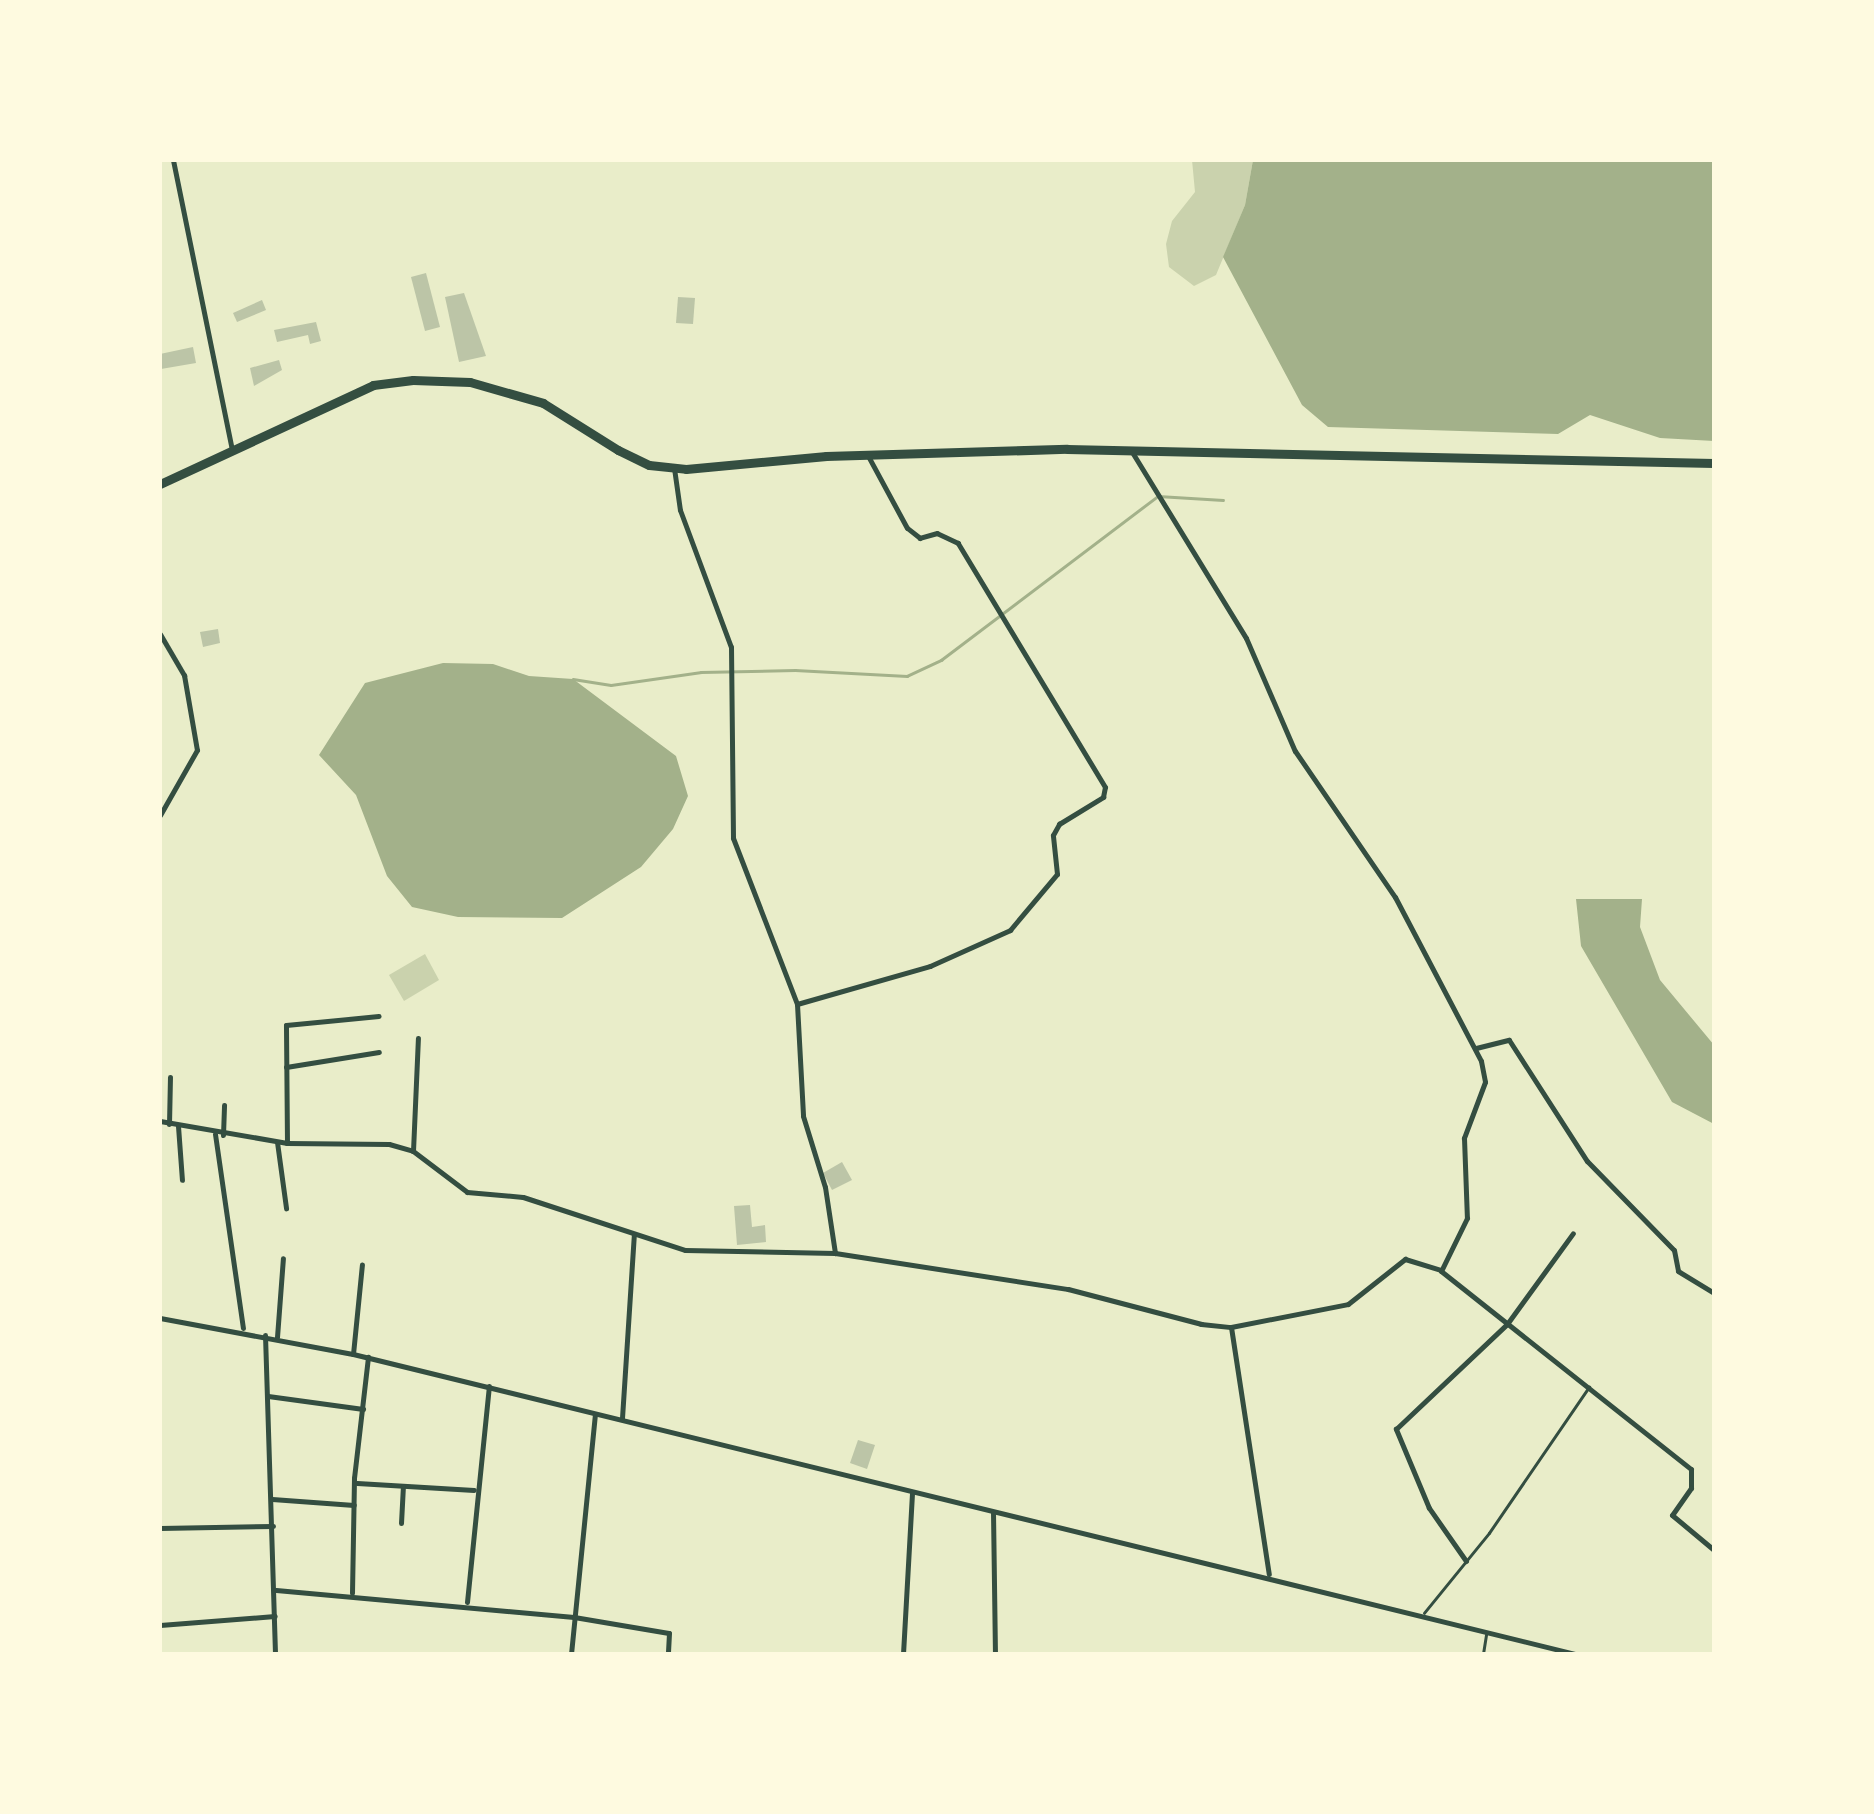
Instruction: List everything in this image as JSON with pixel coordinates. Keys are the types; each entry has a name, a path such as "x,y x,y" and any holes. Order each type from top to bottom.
{"highway":[{"path":"160,484 372,385 451,381 543,402 618,450 674,468 867,454 1130,450 1462,453 1714,463"}],"street":[{"path":"174,160 232,452"},
{"path":"1130,450 1246,638 1294,750 1394,897 1476,1048 1485,1082 1464,1138 1466,1218 1441,1271"},
{"path":"796,1004 930,966 1010,930 1058,874 1053,835 1060,824 1103,797 1105,786 958,543 937,533 920,538 907,528 867,454"},
{"path":"674,468 680,510 736,671 733,838 796,1004 804,1116 825,1186 835,1254"},
{"path":"160,634 184,675 197,750 160,815"},
{"path":"287,1143 286,1024 379,1016"},
{"path":"413,1150 418,1038"},
{"path":"1476,1048 1509,1040 1587,1160 1674,1250 1678,1271 1714,1293"},
{"path":"286,1067 379,1052"},
{"path":"170,1078 170,1124"},
{"path":"223,1135 224,1105"},
{"path":"160,1121 215,1134 277,1142 413,1150 452,1187 524,1198 634,1234 718,1254 835,1254 1068,1289 1231,1326 1348,1304 1405,1259 1441,1271 1691,1469 1690,1488 1672,1515 1714,1550"},
{"path":"178,1126 182,1180"},
{"path":"215,1134 243,1328"},
{"path":"277,1142 286,1208"},
{"path":"1466,1561 1429,1508 1396,1429 1507,1324 1572,1233"},
{"path":"622,1418 634,1234"},
{"path":"278,1337 284,1258"},
{"path":"353,1354 362,1264"},
{"path":"160,1318 243,1328 368,1357 993,1512 1424,1612 1575,1654"},
{"path":"1231,1326 1268,1574"},
{"path":"265,1335 276,1590 275,1654"},
{"path":"352,1593 354,1504 368,1357"},
{"path":"467,1602 474,1490 489,1386"},
{"path":"268,1396 363,1409"},
{"path":"571,1654 595,1414"},
{"path":"356,1483 474,1490"},
{"path":"401,1523 403,1486"},
{"path":"903,1654 912,1492"},
{"path":"272,1500 354,1504"},
{"path":"993,1512 995,1654"},
{"path":"160,1528 273,1526"},
{"path":"276,1590 467,1602 574,1617 669,1633 668,1654"},
{"path":"160,1624 275,1616"}],"lane":[{"path":"1424,1612 1466,1561 1590,1386"},
{"path":"1482,1654 1486,1632"}],"shaded area":[{"path":"1192,160 1253,160 1245,205 1216,275 1194,286 1169,267 1166,244 1172,221 1195,192"},
{"path":"1253,160 1714,160 1714,441 1660,438 1590,415 1558,434 1328,427 1302,405 1223,257 1245,205"},
{"path":"443,663 493,664 529,676 573,679 676,756 688,796 673,829 641,867 562,918 458,917 412,907 387,876 356,795 319,755 365,683"},
{"path":"1576,899 1642,899 1640,927 1660,980 1714,1045 1714,1124 1672,1102 1581,946"},
{"path":"425,954 439,980 404,1001 389,975"}],"building":[{"path":"426,273 440,327 425,331 411,277"},
{"path":"464,293 486,356 459,362 445,297"},
{"path":"678,297 695,298 693,324 676,323"},
{"path":"262,300 266,310 237,322 233,313"},
{"path":"316,322 321,341 310,344 308,335 277,342 274,330"},
{"path":"193,347 196,363 161,369 160,354"},
{"path":"279,360 282,370 254,386 250,368"},
{"path":"218,629 220,643 203,647 200,632"},
{"path":"842,1162 852,1180 832,1190 823,1173"},
{"path":"750,1205 752,1227 765,1225 766,1242 737,1245 734,1206"},
{"path":"858,1440 875,1445 867,1469 850,1463"}],"waterway":[{"path":"573,679 611,685 701,672 795,670 907,676 941,660 1158,496 1223,500"}]}
